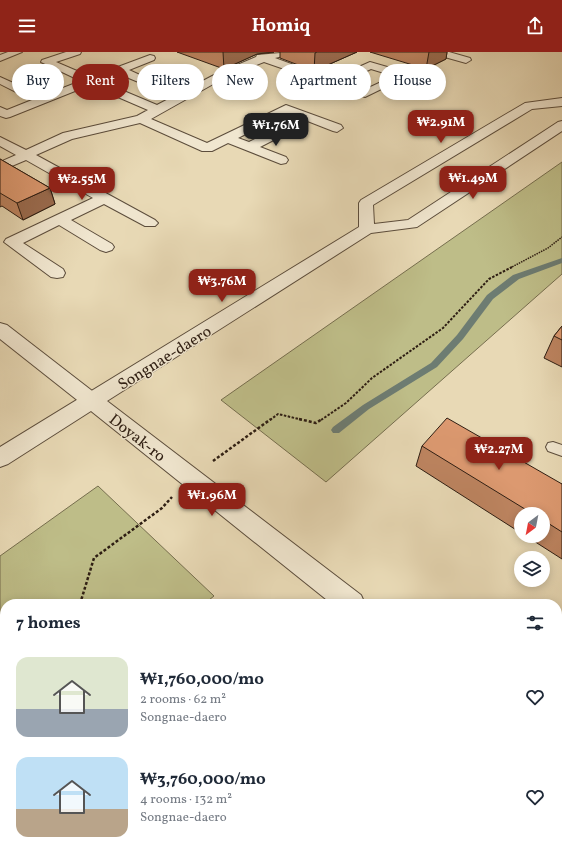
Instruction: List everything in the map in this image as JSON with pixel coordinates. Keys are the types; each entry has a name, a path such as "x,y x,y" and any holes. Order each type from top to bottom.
{"street":[{"path":"0,58 17,52"},
{"path":"72,73 46,62 76,52"},
{"path":"245,52 280,64"},
{"path":"0,167 68,136 141,119 220,76 264,58 287,52"},
{"path":"438,52 466,60"},
{"path":"129,66 150,58"},
{"path":"370,65 404,75 365,94 332,83 370,65"},
{"path":"0,80 12,86"},
{"path":"129,97 158,110"},
{"path":"0,111 6,114 42,100"},
{"path":"367,229 366,203 529,106 562,102"},
{"path":"141,119 207,148 286,109 337,128"},
{"name":"Songnae-daero","path":"0,458 367,229 412,224 562,125"},
{"path":"249,147 291,126"},
{"path":"228,138 281,160"},
{"path":"0,141 150,223"},
{"path":"57,273 12,242 104,198"},
{"path":"59,220 106,247"},
{"name":"Doyak-ro","path":"0,329 346,599"}],"path":[{"path":"82,599 94,558 162,508 189,477 278,414 316,423 346,403 372,378 443,328 490,279 548,248 562,237"}],"shaded area":[{"path":"562,162 562,274 326,482 221,400"},
{"path":"98,486 214,596 210,599 0,599 0,556"}],"building":[{"path":"0,159 50,188 17,203 0,193"},
{"path":"562,326 562,340 554,336"},
{"path":"447,418 562,484 562,532 550,524 550,507 522,507 422,446"}],"waterway":[{"path":"336,430 366,407 434,365 460,337 490,297 516,277 562,260"}]}
